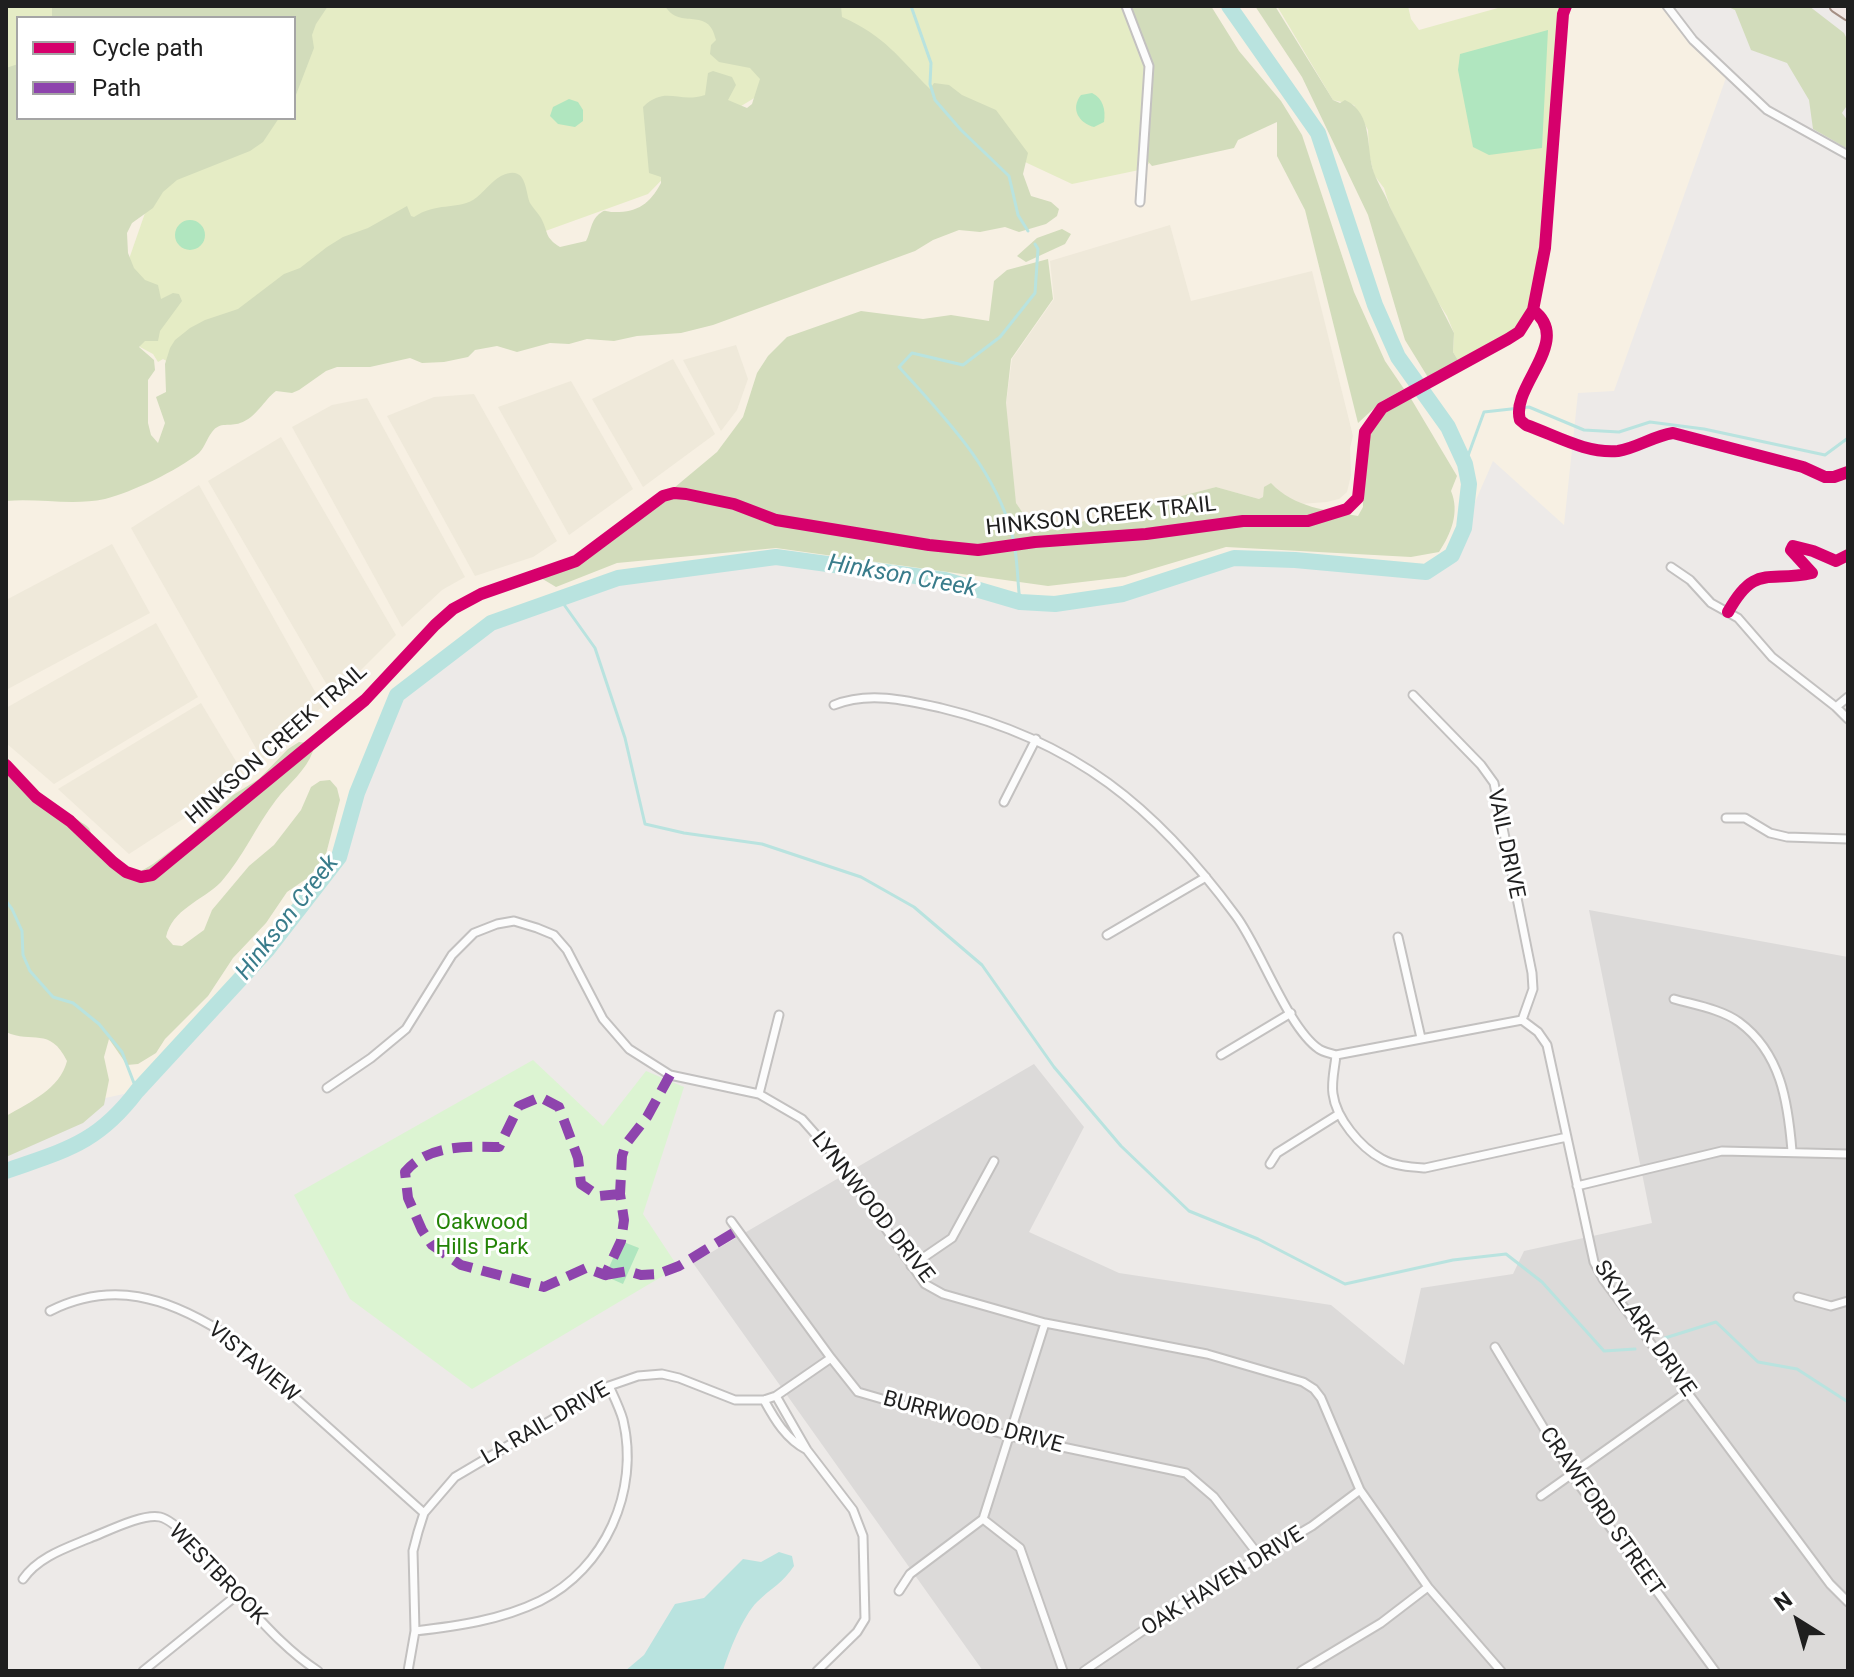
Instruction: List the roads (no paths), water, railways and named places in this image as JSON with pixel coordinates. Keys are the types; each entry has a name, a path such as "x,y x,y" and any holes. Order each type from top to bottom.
{"main road":[{"path":"1836,6 1848,14"}],"street":[{"path":"1126,6 1149,66 1140,202"},
{"path":"1667,6 1693,40 1767,110 1848,155"},
{"path":"1671,567 1690,580 1711,603 1738,618 1772,657 1848,719"},
{"name":"VAIL DRIVE","path":"1413,695 1481,765 1494,783 1532,973 1533,989 1522,1020"},
{"path":"834,705 854,697 907,700 977,717 1036,739 1076,761 1121,792 1167,832 1206,877 1239,920 1302,1033 1319,1049 1336,1055 1522,1020"},
{"path":"1836,707 1848,697"},
{"path":"1004,802 1036,739"},
{"path":"1726,818 1745,818 1770,833 1787,837 1848,839"},
{"path":"1107,935 1206,877"},
{"name":"LYNNWOOD DRIVE","path":"327,1088 406,1029 452,955 474,933 514,921 554,935 579,969 603,1019 629,1049 670,1075 759,1094 802,1119 833,1154 925,1284 943,1294 1045,1323 1207,1354 1303,1382 1314,1389 1321,1398 1360,1490 1428,1587 1501,1671"},
{"path":"1398,937 1421,1038"},
{"path":"1674,999 1738,1021 1760,1042 1775,1064 1784,1088 1792,1151"},
{"path":"1221,1055 1291,1013"},
{"path":"759,1094 779,1015"},
{"name":"SKYLARK DRIVE","path":"1522,1020 1538,1032 1547,1045 1594,1262 1830,1584 1848,1602"},
{"path":"1336,1055 1333,1093 1339,1114 1381,1159 1403,1166 1425,1168 1567,1137"},
{"path":"1270,1164 1277,1153 1339,1114"},
{"path":"1577,1186 1722,1151 1848,1154"},
{"path":"911,1266 952,1238 994,1161"},
{"name":"BURRWOOD DRIVE","path":"731,1221 858,1392 1010,1436 1186,1473 1214,1497 1260,1557"},
{"name":"VISTAVIEW","path":"50,1311 72,1300 135,1295 163,1301 195,1315 222,1332 424,1513"},
{"path":"1798,1297 1831,1306 1848,1301"},
{"path":"899,1591 910,1574 983,1519 1045,1323"},
{"name":"CRAWFORD STREET","path":"1495,1347 1572,1475 1715,1671"},
{"name":"LA RAIL DRIVE","path":"408,1671 415,1631 413,1551 424,1513 439,1494 472,1466 609,1386 638,1376 662,1374 735,1400 764,1400 776,1396 831,1358"},
{"path":"415,1631 465,1625 538,1602 559,1590 594,1557 615,1522 627,1474 623,1419 609,1386"},
{"path":"1541,1496 1687,1392"},
{"path":"776,1396 807,1450 853,1510 863,1536 865,1619 857,1632 817,1671"},
{"path":"764,1400 784,1432 807,1450"},
{"name":"OAK HAVEN DRIVE","path":"1084,1671 1198,1593 1312,1526 1360,1490"},
{"name":"WESTBROOK","path":"23,1579 33,1565 76,1544 142,1519 161,1517 181,1530 237,1595 300,1659 318,1671"},
{"path":"983,1519 1020,1548 1063,1671"},
{"path":"1301,1671 1381,1623 1428,1587"},
{"path":"143,1671 237,1595"},
{"path":"828,1671 831,1657"}],"water":[{"path":"779,1552 792,1556 794,1566 752,1608 737,1634 723,1671 625,1671 644,1655 675,1604 704,1598 743,1559 761,1562"}],"waterway":[{"path":"911,6 931,63 930,84 935,100 1009,176 1018,215 1028,231"},
{"name":"Hinkson Creek","path":"6,1171 79,1143 108,1123 267,950 339,857 357,793 397,695 491,623 618,578 776,557 945,580 1020,602 1055,604 1123,594 1234,558 1295,560 1426,572 1452,555 1464,528 1469,484 1465,464 1448,427 1398,357 1375,305 1318,133 1229,6"},
{"path":"1020,602 1014,542 993,487 966,444 899,367 912,353 963,365 1000,337 1035,293 1038,249 1035,244"},
{"path":"1465,464 1484,412 1529,407 1584,430 1619,432 1650,422 1704,429 1825,455 1848,438"},
{"path":"560,599 595,648 625,738 645,824 762,844 861,877 914,907 982,965 1054,1067 1121,1146 1189,1211 1258,1239 1345,1284 1453,1260 1506,1254 1542,1282 1604,1351 1635,1349"},
{"path":"6,901 22,931 23,955 30,971 53,997 73,1003 99,1024 122,1052 137,1091"},
{"path":"1665,1338 1716,1322 1758,1362 1797,1369 1848,1402"}],"park label":[{"name":"Oakwood Hills Park","path":"482,1236"}]}
